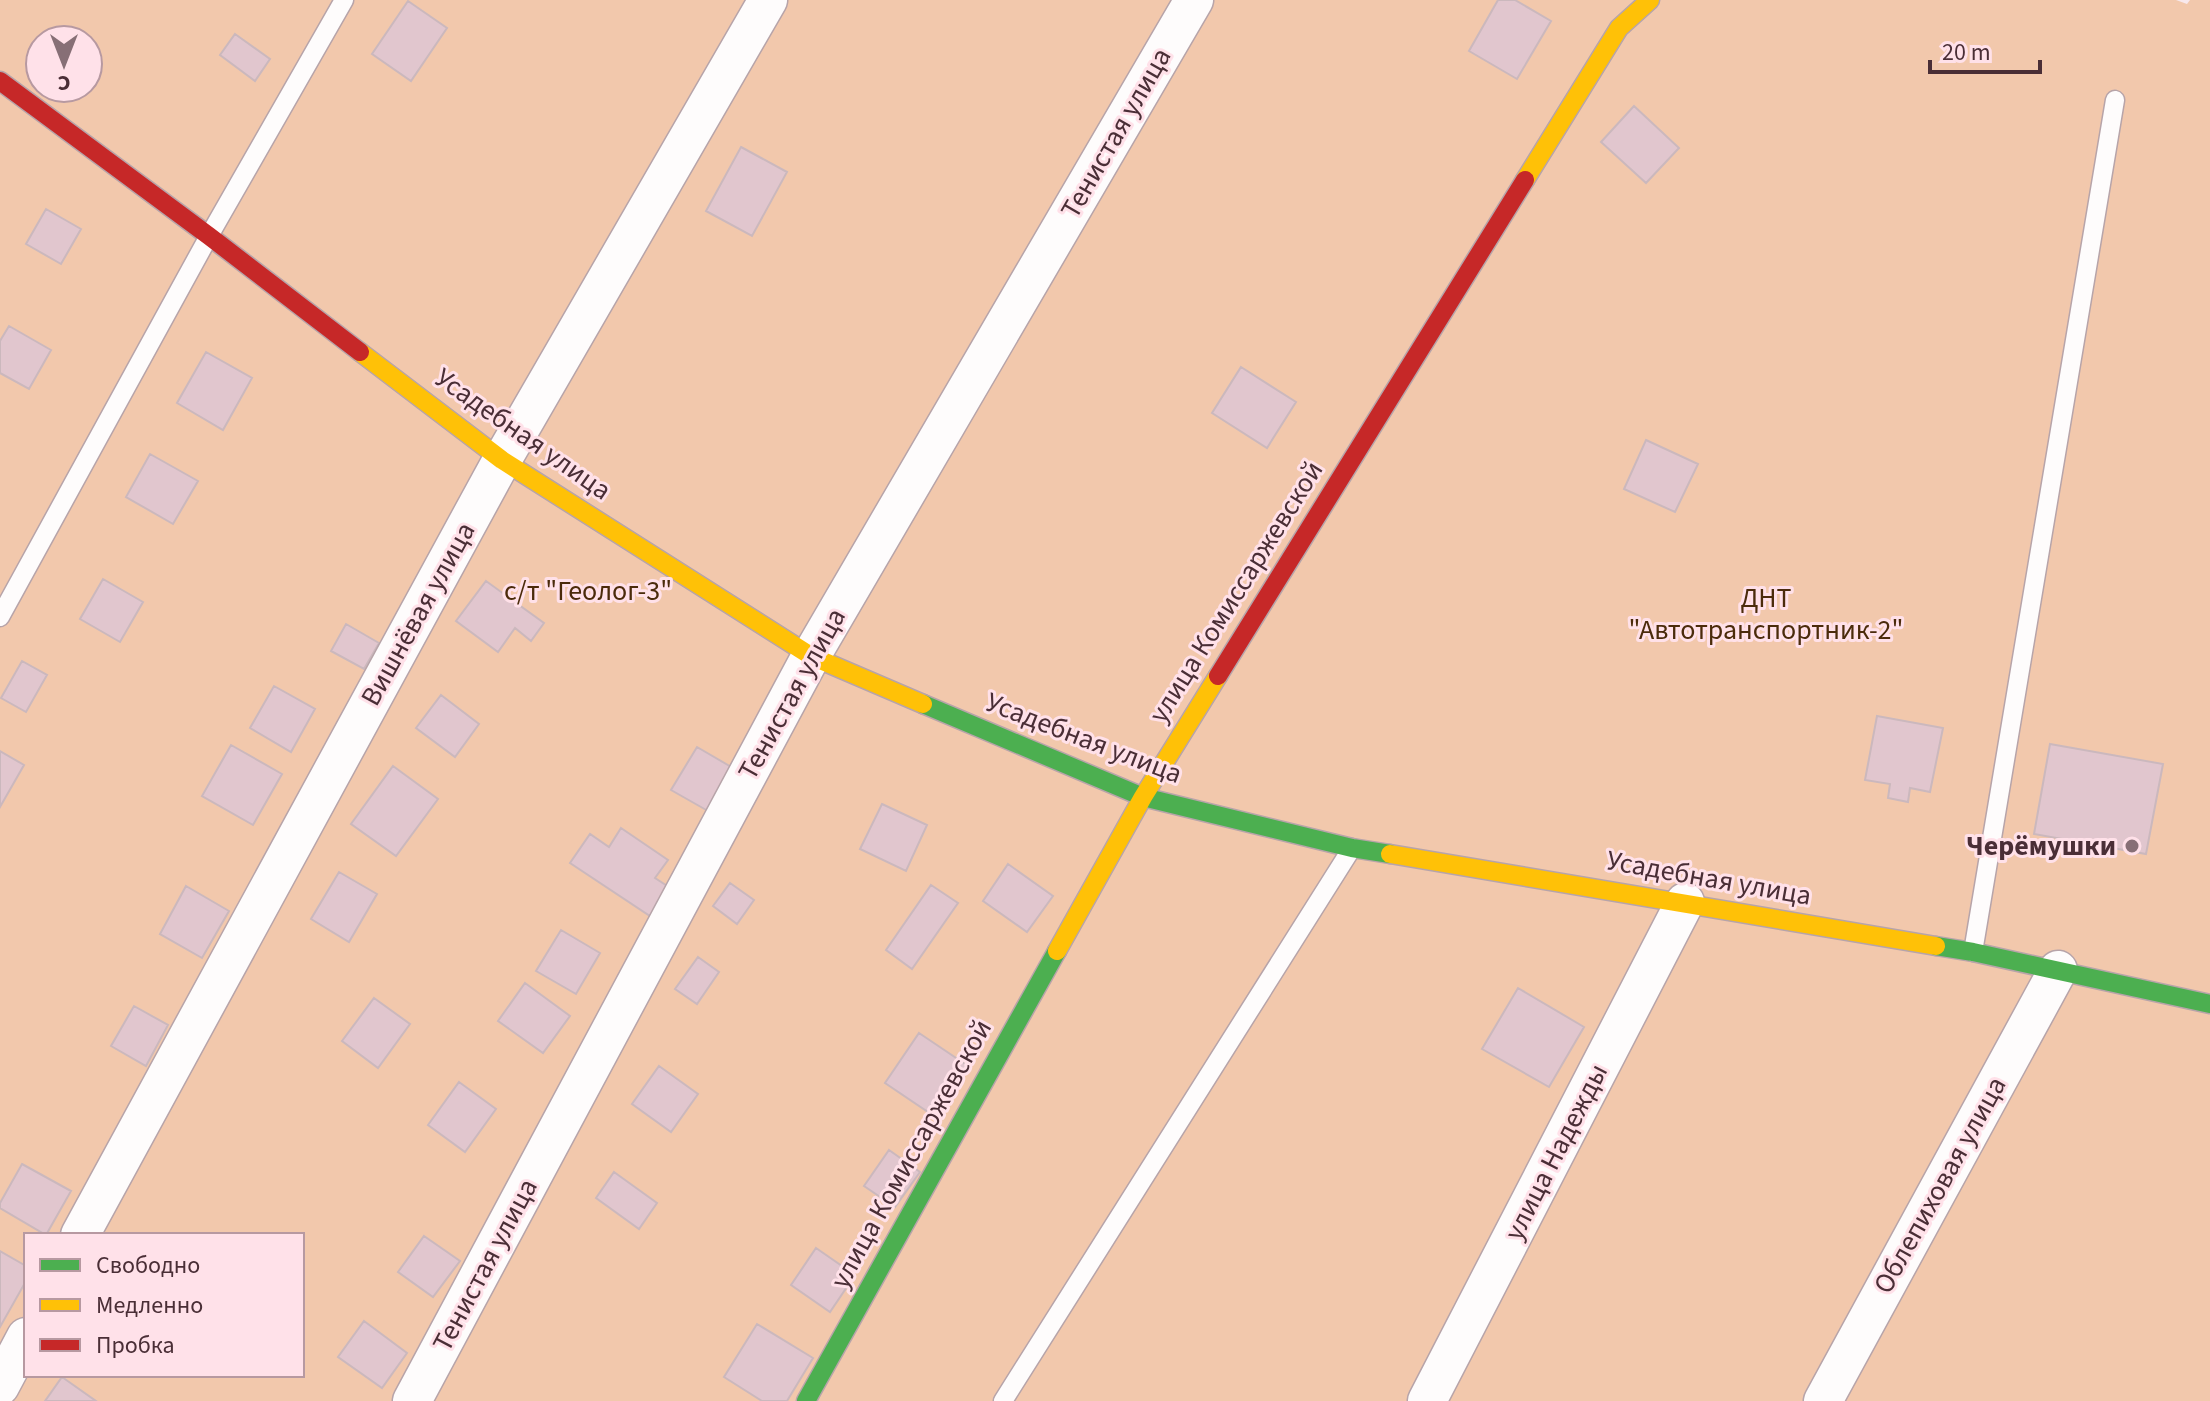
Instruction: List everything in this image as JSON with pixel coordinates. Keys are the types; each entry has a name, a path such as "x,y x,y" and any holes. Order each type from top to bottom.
{"street":[{"name":"Вишнёвая улица","path":"81,1233 502,460 768,0"},
{"name":"Тенистая улица","path":"412,1401 811,656 1194,0"},
{"name":"улица Комиссаржевской","path":"806,1401 1143,797 1619,28 1650,0"},
{"name":"Усадебная улица","path":"0,81 502,460 811,656 1143,797 1352,848 1973,952 2210,1004"},
{"name":"улица Надежды","path":"1427,1401 1685,902"},
{"name":"Облепиховая улица","path":"1823,1401 2058,970"},
{"path":"0,1386 24,1341"}],"lane":[{"path":"0,617 209,236 344,0"},
{"path":"1973,952 2115,100"},
{"path":"1003,1401 1352,848"}],"green space":[{"path":"0,0 2176,0 2187,4 2190,0 2210,0 2210,1401 0,1401"}],"building":[{"path":"1498,0 1515,0 1551,21 1517,79 1469,51"},
{"path":"408,1 447,28 411,81 372,54"},
{"path":"235,34 270,59 255,81 220,55"},
{"path":"1634,106 1679,148 1646,183 1601,142"},
{"path":"741,147 787,172 752,236 706,211"},
{"path":"46,209 81,229 61,264 26,244"},
{"path":"9,326 51,350 29,389 0,373 0,341"},
{"path":"206,352 252,378 223,430 177,403"},
{"path":"1241,367 1296,402 1267,448 1212,413"},
{"path":"1646,440 1698,464 1675,512 1624,489"},
{"path":"150,454 198,481 173,524 126,497"},
{"path":"103,579 143,602 120,642 80,619"},
{"path":"486,581 544,623 531,641 515,628 498,652 456,621"},
{"path":"346,624 379,643 364,669 331,651"},
{"path":"22,661 47,675 26,712 1,698"},
{"path":"274,686 315,709 291,752 250,728"},
{"path":"441,695 479,724 455,757 416,728"},
{"path":"1877,716 1943,728 1930,792 1910,788 1908,802 1888,798 1890,784 1865,780"},
{"path":"2050,744 2163,764 2146,854 2034,834"},
{"path":"231,745 282,774 253,825 202,796"},
{"path":"697,747 733,768 708,811 671,790"},
{"path":"0,751 24,765 0,807"},
{"path":"393,766 438,799 396,856 351,824"},
{"path":"882,804 927,825 906,871 860,849"},
{"path":"621,828 668,860 655,878 672,889 653,918 570,863 590,834 609,847"},
{"path":"1008,864 1053,896 1027,932 983,901"},
{"path":"339,872 377,894 349,942 311,919"},
{"path":"730,883 754,900 737,924 713,906"},
{"path":"931,885 958,903 912,969 886,950"},
{"path":"186,886 229,911 202,958 160,934"},
{"path":"561,930 600,953 576,994 536,971"},
{"path":"698,957 719,972 697,1004 675,989"},
{"path":"525,983 570,1016 543,1053 498,1021"},
{"path":"1518,988 1584,1027 1549,1087 1482,1049"},
{"path":"374,998 410,1024 378,1068 342,1041"},
{"path":"134,1006 168,1025 146,1066 111,1046"},
{"path":"919,1033 968,1066 934,1116 885,1083"},
{"path":"659,1066 698,1094 671,1132 632,1104"},
{"path":"459,1082 496,1109 465,1152 428,1125"},
{"path":"889,1150 920,1172 895,1207 864,1186"},
{"path":"22,1164 71,1191 47,1233 0,1208"},
{"path":"614,1172 657,1203 639,1229 596,1198"},
{"path":"424,1236 460,1261 433,1297 398,1272"},
{"path":"816,1248 855,1275 830,1312 791,1285"},
{"path":"0,1251 24,1265 24,1285 0,1327"},
{"path":"364,1321 407,1353 382,1388 338,1357"},
{"path":"757,1324 813,1358 787,1401 762,1401 724,1377"},
{"path":"62,1377 96,1401 45,1401"}],"traffic: fast":[{"path":"923,704 1143,797 1352,848 1390,854"},
{"path":"1936,946 2210,1004"},
{"path":"806,1401 1057,951"}],"traffic: slow":[{"path":"1525,180 1619,28 1650,0"},
{"path":"360,352 502,460 811,656 923,704"},
{"path":"1057,951 1143,797 1218,676"},
{"path":"1390,854 1936,946"}],"traffic: jam":[{"path":"0,81 360,352"},
{"path":"1218,676 1525,180"}],"place":[{"name":"Черёмушки","path":"2132,846"}],"park label":[{"name":"с/т \"Геолог-3\"","path":"588,591"},
{"name":"ДНТ \"Автотранспортник-2\"","path":"1766,614"}]}
